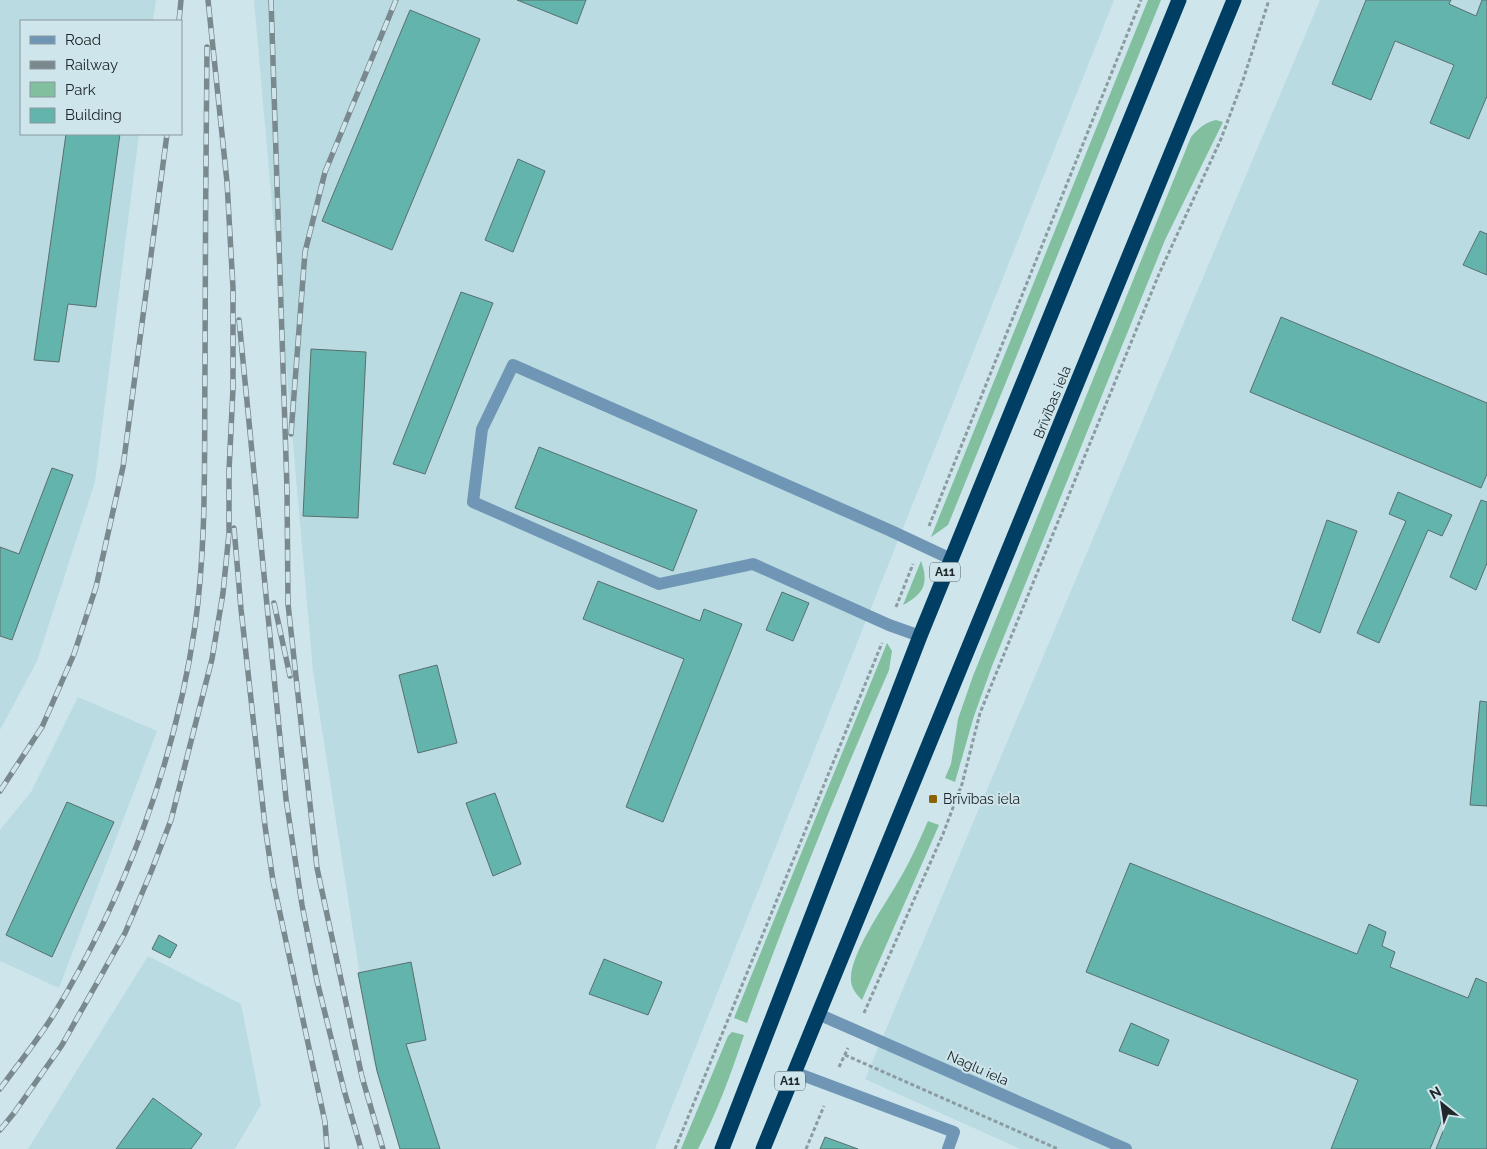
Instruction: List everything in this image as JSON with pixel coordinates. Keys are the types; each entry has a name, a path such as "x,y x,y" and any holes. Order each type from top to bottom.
{"highway":[{"name":"A11","path":"722,1149 920,636 1180,0"},
{"name":"Brīvības iela","path":"763,1149 1234,0"}],"street":[{"path":"920,636 889,625 753,564 659,584 473,502 482,429 513,365 951,559"},
{"name":"Naglu iela","path":"818,1014 1126,1149"},
{"path":"794,1072 954,1132 948,1149"}],"path":[{"path":"675,1149 1141,0"},
{"path":"806,1149 831,1087 943,834 962,784 980,713 1159,274 1221,139 1243,80 1269,0"},
{"path":"845,1055 1058,1149"}],"shaded area":[{"path":"0,0 156,0 153,20 20,20 20,135 139,135 95,482 37,661 0,730"},
{"path":"254,0 1114,0 655,1149 405,1149 373,1061 313,671"},
{"path":"1320,0 1487,0 1487,1149 1020,1149 865,1079"},
{"path":"78,697 157,731 59,988 0,961 0,830 31,792"},
{"path":"148,956 241,1004 261,1105 235,1149 28,1149"}],"green space":[{"path":"1148,0 1161,0 948,525 931,537"},
{"path":"1216,120 1223,122 1165,240 992,666 974,716 955,782 945,778 951,764 958,719 973,676 1191,137 1202,126"},
{"path":"921,561 925,576 923,587 916,597 903,605"},
{"path":"887,643 892,651 889,670 815,845 747,1023 734,1018"},
{"path":"928,821 939,825 862,1000 851,983 853,966 857,955 869,930 904,871"},
{"path":"732,1032 744,1035 711,1121 698,1149 681,1149 728,1036"}],"building":[{"path":"517,0 586,0 577,24"},
{"path":"1366,0 1451,0 1449,4 1476,16 1482,0 1487,0 1487,96 1469,139 1430,123 1454,65 1395,41 1371,100 1332,84"},
{"path":"410,10 480,39 392,250 322,221"},
{"path":"66,135 120,135 96,307 68,304 59,362 34,360"},
{"path":"518,159 545,171 513,252 485,240"},
{"path":"1480,231 1487,234 1487,275 1463,265"},
{"path":"461,292 493,303 425,474 393,464"},
{"path":"1281,317 1487,403 1487,474 1481,488 1250,392"},
{"path":"311,349 366,352 358,518 303,516"},
{"path":"539,447 697,510 673,571 515,508"},
{"path":"52,468 73,475 12,640 0,636 0,547 19,554"},
{"path":"1398,492 1452,515 1442,536 1428,530 1379,643 1357,633 1406,521 1389,514"},
{"path":"1481,500 1487,502 1487,563 1476,590 1450,577"},
{"path":"1327,520 1357,531 1320,633 1292,620"},
{"path":"598,581 700,621 704,609 742,624 663,822 626,807 684,659 583,619"},
{"path":"782,592 809,603 793,641 766,630"},
{"path":"437,665 457,743 418,753 399,675"},
{"path":"1480,701 1487,702 1487,806 1470,805"},
{"path":"495,793 521,864 493,876 466,803"},
{"path":"67,802 114,822 52,957 6,935"},
{"path":"1130,863 1357,954 1369,924 1386,932 1382,946 1395,952 1390,967 1468,998 1476,978 1487,983 1487,1149 1436,1149 1449,1116 1444,1115 1430,1149 1331,1149 1358,1080 1086,972"},
{"path":"159,935 177,945 170,958 152,949"},
{"path":"604,959 662,982 648,1015 589,994"},
{"path":"411,962 426,1040 406,1044 440,1149 400,1149 377,1071 358,973"},
{"path":"1131,1023 1169,1040 1158,1066 1119,1051"},
{"path":"153,1098 202,1134 191,1149 116,1149"},
{"path":"825,1137 858,1149 820,1149"}],"railway":[{"path":"179,20 181,0"},
{"path":"0,1130 62,1045 125,933 171,820 212,659 223,593 229,533 229,471 233,388 233,288 227,182 208,0"},
{"path":"271,0 287,489 288,604 317,868 362,1077 383,1149"},
{"path":"291,434 305,252 325,172 396,0"},
{"path":"0,1089 35,1043 54,1014 80,969 125,876 160,778 175,728 186,677 199,594 203,530 207,47"},
{"path":"0,791 42,727 74,654 96,587 123,467 167,135"},
{"path":"239,320 286,799 302,905 317,981 361,1149"},
{"path":"234,528 241,609 265,826 273,881 325,1122 327,1149"},
{"path":"274,603 290,676"}],"place":[{"name":"Brīvības iela","path":"933,799"}]}
